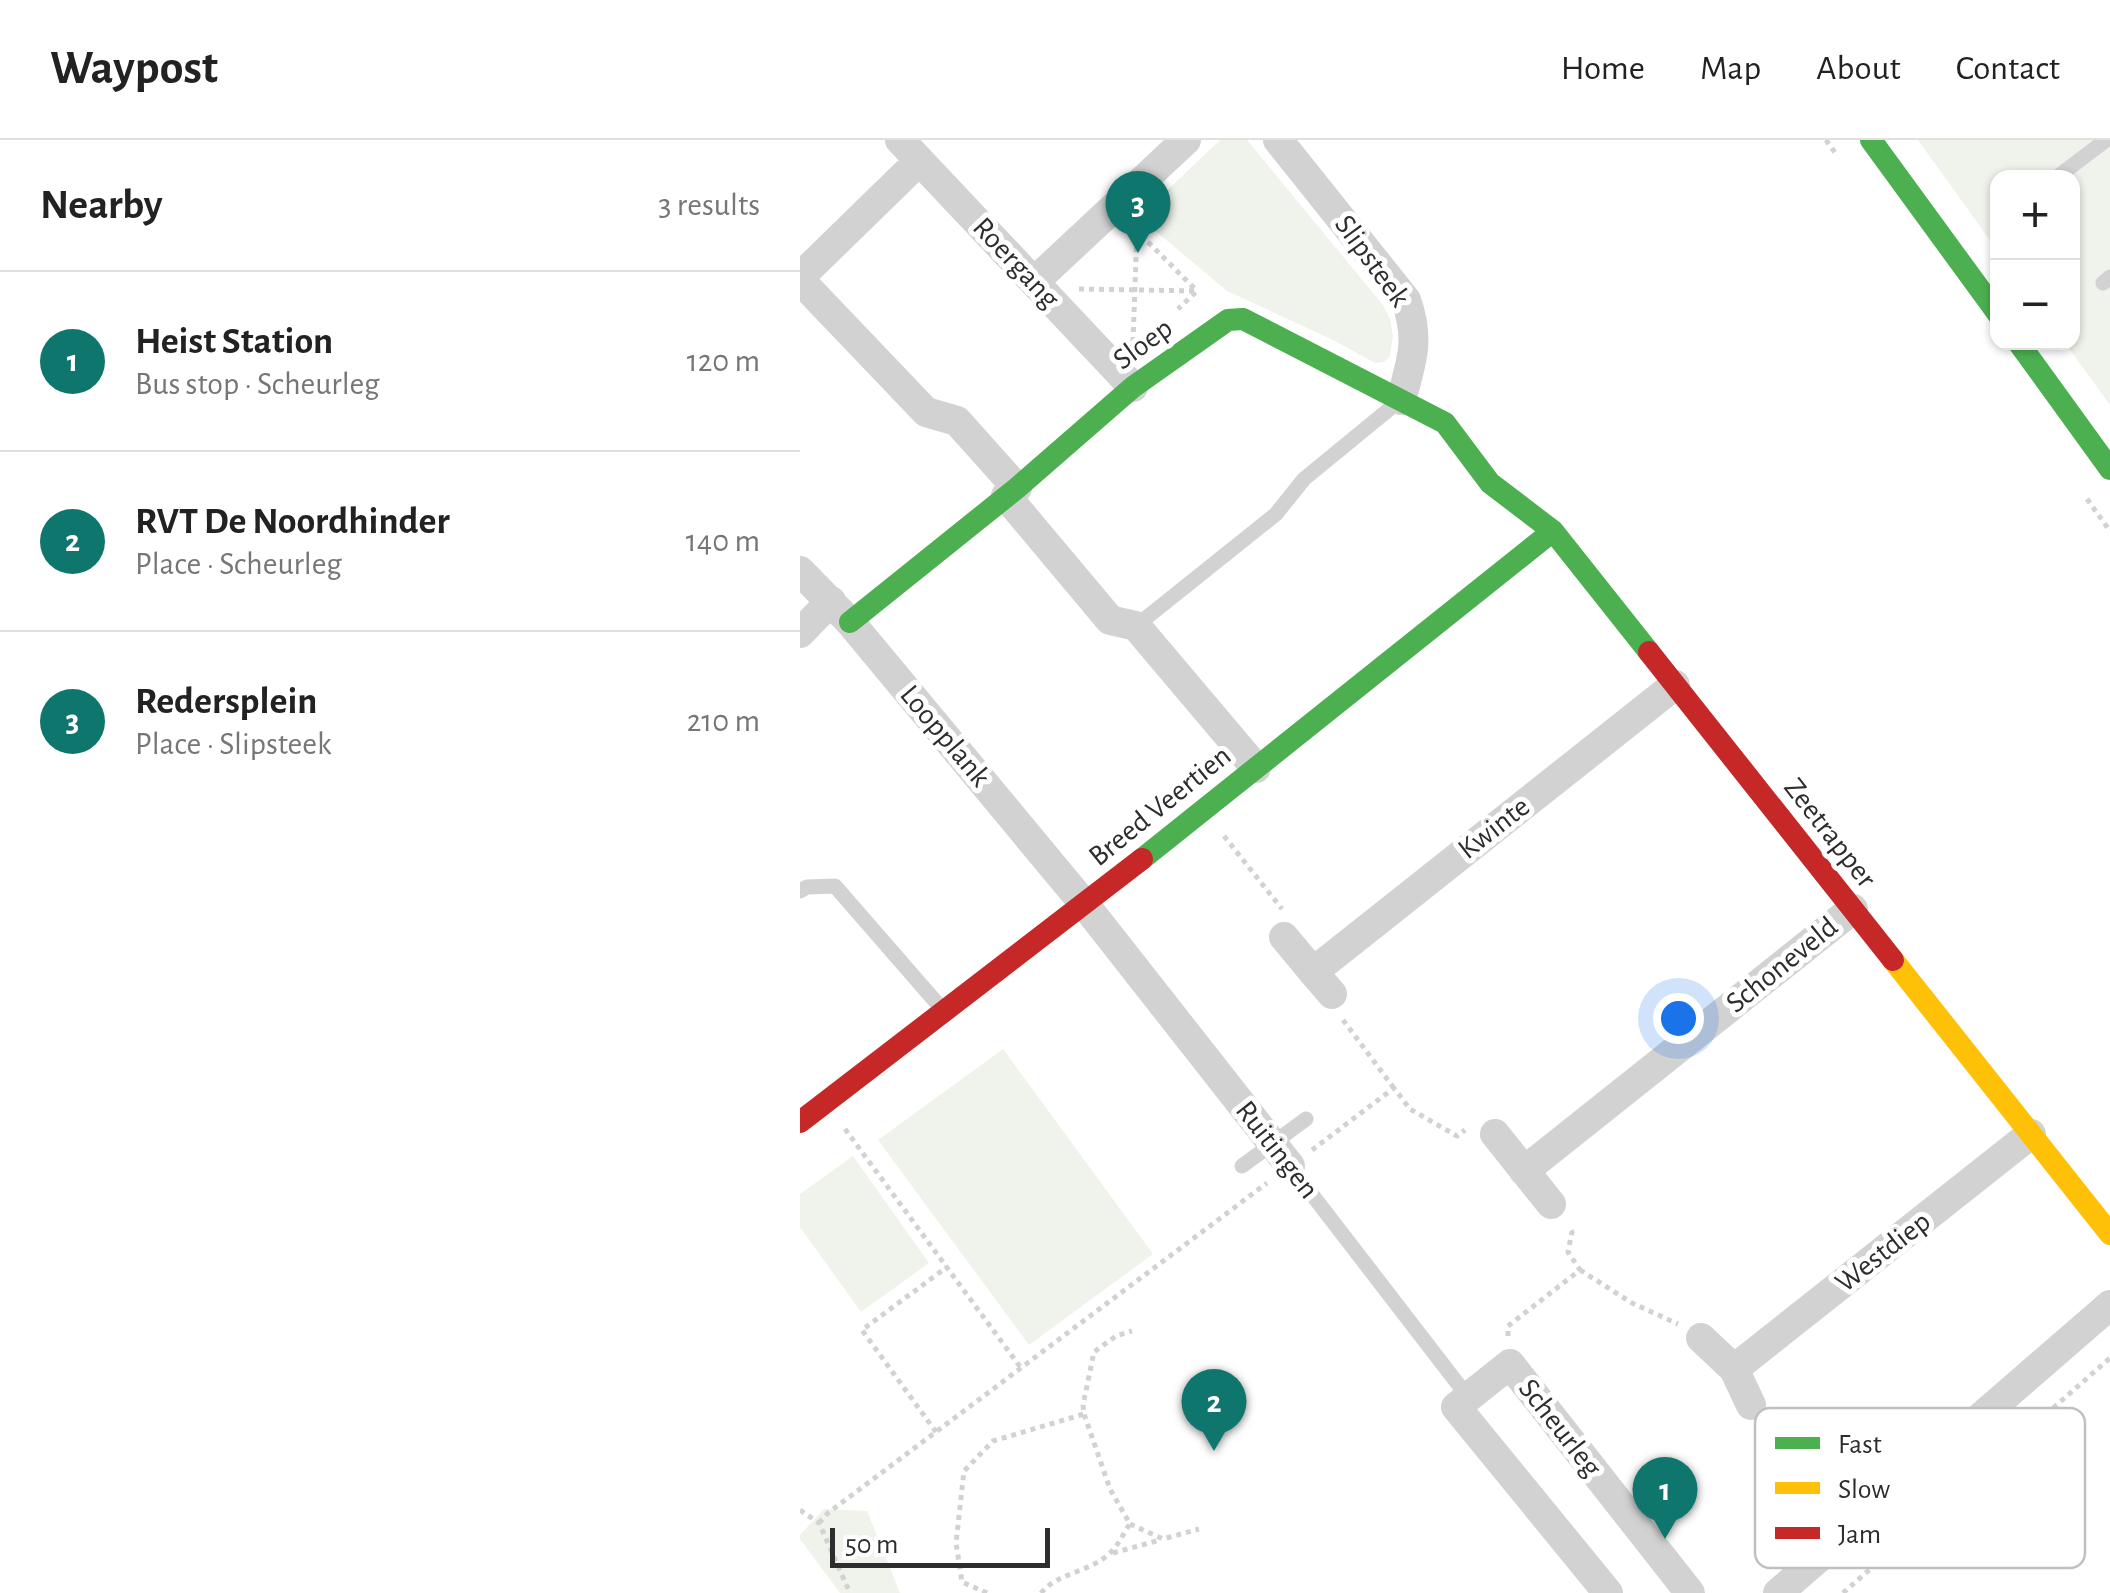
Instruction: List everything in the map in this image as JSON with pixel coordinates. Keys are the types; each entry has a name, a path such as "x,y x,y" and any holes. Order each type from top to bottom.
{"street":[{"path":"1034,282 1186,140"},
{"name":"Slipsteek","path":"1278,140 1406,300 1414,322 1414,351 1402,400"},
{"path":"1871,140 1990,303"},
{"path":"909,150 800,278 926,412 957,421 1110,620 1136,626 1256,768"},
{"name":"Roergang","path":"909,150 1133,386"},
{"path":"1228,320 1243,319 1402,400"},
{"name":"Sloep","path":"841,612 1011,492 1133,386 1228,320"},
{"path":"2024,350 2110,469"},
{"name":"Zeetrapper","path":"1402,400 1445,423 1490,483 1553,531 2110,1234"},
{"name":"Breed Veertien","path":"800,1122 1085,905 1553,531"},
{"name":"Loopplank","path":"800,571 841,612 1085,905"},
{"path":"800,633 841,612"},
{"name":"Kwinte","path":"1323,983 1675,684"},
{"name":"Ruitingen","path":"1085,905 1284,1162"},
{"name":"Schoneveld","path":"1524,1171 1853,909"},
{"path":"1284,938 1323,983"},
{"path":"1495,1134 1552,1204"},
{"name":"Westdiep","path":"1734,1369 2031,1134"},
{"path":"1990,1408 2110,1304"},
{"path":"1700,1338 1734,1369 1751,1405"},
{"name":"Scheurleg","path":"1608,1593 1456,1407 1510,1364 1690,1593"},
{"path":"1778,1593 1807,1568"}],"lane":[{"path":"2067,170 2106,140"},
{"path":"1136,626 1276,514 1304,479 1402,400"},
{"path":"802,886 835,886 944,1012"},
{"path":"1242,1166 1284,1162 1306,1119"},
{"name":"Ruitingen","path":"1284,1162 1468,1397"}],"path":[{"path":"1114,207 1228,320"},
{"path":"1133,350 1136,230"},
{"path":"1085,301 1073,289 1197,291"},
{"path":"1171,315 1197,291"},
{"path":"1121,338 1133,350"},
{"path":"1133,350 1146,338"},
{"path":"1203,810 1290,919 1284,938"},
{"path":"1323,983 1340,1016 1410,1108 1457,1136 1472,1124 1486,1125 1495,1134"},
{"path":"819,1522 1284,1162 1394,1088"},
{"path":"826,1103 1021,1368"},
{"path":"1552,1204 1572,1232 1568,1252 1580,1270 1632,1303 1700,1338"},
{"path":"936,1432 862,1330 946,1267"},
{"path":"1510,1364 1508,1326 1580,1270"},
{"path":"1132,1331 1116,1336 1094,1352 1084,1414 1110,1489 1130,1524 1163,1539"},
{"path":"2053,1408 2110,1358"},
{"path":"1751,1405 1755,1410"},
{"path":"959,1593 962,1582 956,1544 964,1471 994,1440 1084,1414"},
{"path":"800,1510 819,1522 850,1593"},
{"path":"1110,1554 1130,1524"},
{"path":"1041,1593 1049,1583 1110,1554 1199,1528"},
{"path":"1843,1593 1871,1568"},
{"path":"962,1582 987,1593"}],"shaded area":[{"path":"1220,140 1247,140 1383,305 1393,336 1390,356 1384,362 1375,363 1227,291 1139,217"},
{"path":"1918,140 2110,140 2110,405 2070,350 2080,350 2080,170 1990,170 1990,240"},
{"path":"1003,1049 1153,1254 1029,1345 878,1140"},
{"path":"853,1156 929,1263 861,1312 800,1227 800,1194"},
{"path":"824,1509 867,1511 900,1593 840,1593 800,1539"}],"traffic: fast":[{"path":"1871,140 1990,303"},
{"path":"850,622 1017,488 1133,387 1228,320 1243,319 1445,423 1490,483 1553,531 1649,652"},
{"path":"2024,350 2110,469"},
{"path":"1142,859 1553,531"}],"traffic: slow":[{"path":"1893,960 2110,1234"}],"traffic: jam":[{"path":"1649,652 1893,960"},
{"path":"800,1122 1142,859"}],"place":[{"name":"Redersplein","path":"1138,253"},
{"name":"RVT De Noordhinder","path":"1214,1451"},
{"name":"Heist Station","path":"1665,1539"}]}
